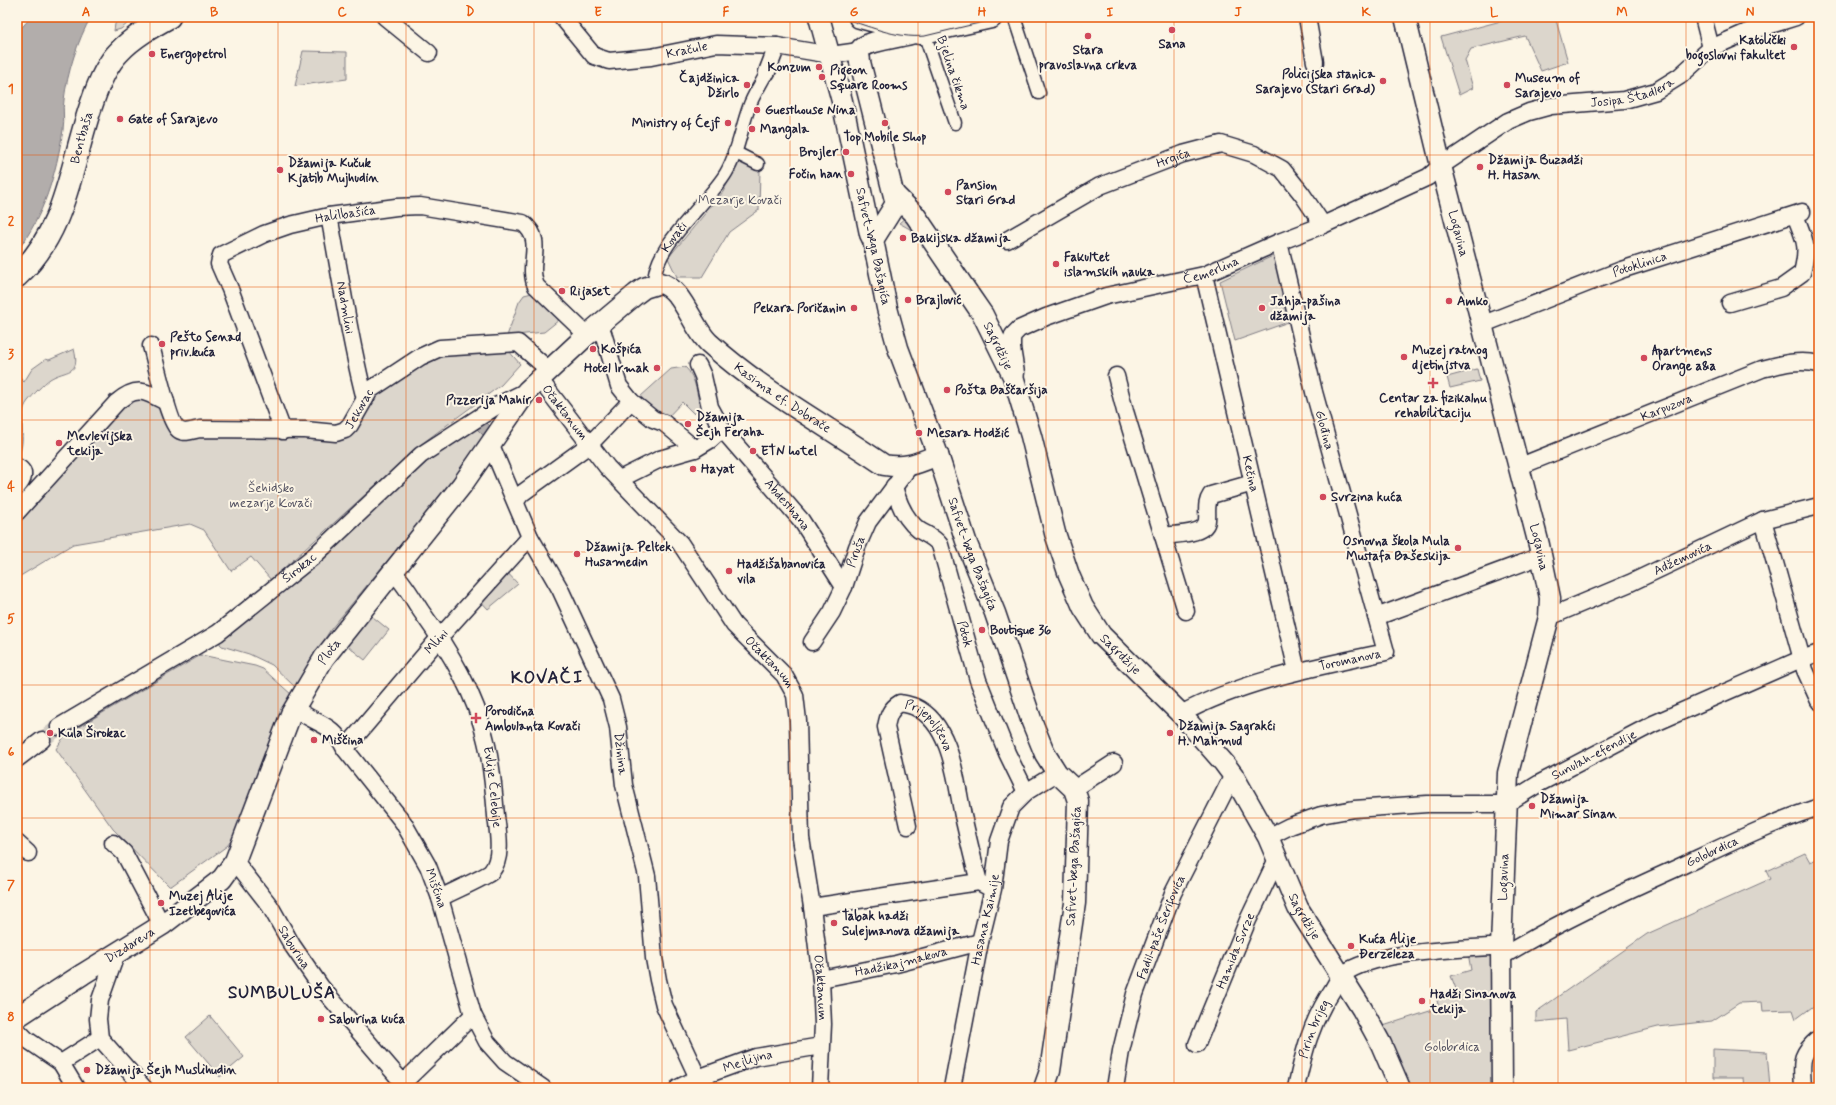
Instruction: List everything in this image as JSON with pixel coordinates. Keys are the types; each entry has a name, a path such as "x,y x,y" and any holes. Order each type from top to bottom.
{"main road":[{"name":"Bentbaša","path":"17,276 25,269 49,236 60,214 88,114 98,86 107,69 118,53 132,40 144,31 169,17"},
{"path":"860,17 919,33 992,17"}],"street":[{"path":"385,17 429,53"},
{"name":"Kračule","path":"562,17 594,56 609,61 651,57 716,44 777,46 831,55"},
{"name":"Safvet-bega Bašagića","path":"819,17 831,55 870,234 873,240 887,308 898,348 938,455 967,544 995,613 1032,722 1045,754 1057,773 1074,789 1078,801 1075,903 1050,1071 1044,1088"},
{"path":"1014,17 1039,93"},
{"path":"1307,17 1315,62"},
{"name":"Logavina","path":"1405,17 1481,325 1541,556 1550,598 1549,617 1508,772 1501,952 1502,1088"},
{"path":"1703,17 1711,48"},
{"name":"Josipa Štadlera","path":"1441,166 1508,121 1529,112 1552,106 1624,100 1656,91 1680,76 1711,48 1745,33 1796,17"},
{"path":"831,55 859,51 861,48 872,43 919,33"},
{"name":"Bjelina čikma","path":"919,33 955,123"},
{"name":"Kovači","path":"654,283 654,277 660,260 668,245 726,173 749,106 768,72 777,46"},
{"path":"859,51 860,62 894,194 895,205 873,240"},
{"name":"Hrgića","path":"1007,240 1100,186 1183,154 1221,144 1254,154 1282,168 1323,225"},
{"path":"734,152 758,164"},
{"name":"Čemerlina","path":"1013,376 1016,373 1017,368 1012,348 1012,340 1013,335 1019,329 1046,317 1106,296 1204,275 1279,242 1323,225 1428,177 1441,166"},
{"name":"Sagrdžije","path":"894,194 915,215 983,315 1013,376 1031,436 1055,533 1069,576 1083,607 1101,635 1181,714 1233,775 1268,837 1298,908 1342,975 1381,1044 1400,1088"},
{"name":"Halilbašića","path":"283,431 230,289 219,264 221,255 264,234 329,216 396,207 420,206 523,223 531,230 535,240 532,278 536,286 592,330"},
{"name":"Potoklinica","path":"1481,325 1621,270 1799,214 1806,243 1806,255 1802,273 1781,288 1730,303"},
{"name":"Nadmlini","path":"329,216 350,337 365,399"},
{"name":"Glođina","path":"1279,242 1314,392 1376,617"},
{"name":"Kečina","path":"1204,275 1297,671"},
{"path":"538,380 592,330 644,288 654,283"},
{"name":"Kasima ef. Dobrače","path":"654,283 664,284 673,290 708,342 777,397 884,465 909,467 938,455"},
{"path":"592,330 603,333 619,386 631,401 652,419 664,423 695,449"},
{"name":"Jekovac","path":"151,346 166,402 175,426 179,430 186,432 200,429 336,433 345,430 350,425 370,390 378,383 420,357 440,348 518,343 538,380"},
{"name":"Karpuzova","path":"1518,467 1762,369 1794,362 1809,361 1819,364"},
{"name":"Abdesthana","path":"698,366 703,376 710,406 722,430 802,520 844,587"},
{"path":"1116,376 1125,412 1186,611"},
{"name":"Očaktanum","path":"538,380 589,445 680,543 734,625 784,675 794,695 798,721 801,838 822,979 823,1024 820,1088"},
{"name":"Ploča","path":"162,925 222,879 235,862 294,707 324,658 462,485 538,380"},
{"name":"Širokac","path":"59,727 197,647 218,633 314,556 421,455 538,380"},
{"path":"17,512 117,402 127,394 137,390 150,393 166,402"},
{"path":"516,501 521,494 589,445 631,401"},
{"path":"620,479 660,459 695,449 710,440 722,430"},
{"name":"Džinina","path":"491,445 530,537 560,589 611,700 618,727 624,785 647,876 654,958 658,980 664,1005 698,1078"},
{"path":"17,467 22,469 24,474 17,487"},
{"name":"Piruša","path":"812,642 832,612 844,587 857,547 868,522 909,467"},
{"path":"1163,536 1197,531 1203,528 1207,521 1206,502 1210,495 1253,483"},
{"name":"Potok","path":"894,486 898,502 909,522 936,540 940,545 978,680 1007,753 1026,792"},
{"name":"Adžemovića","path":"1549,617 1630,583 1763,520 1819,506"},
{"path":"1763,520 1801,659 1819,700"},
{"name":"Mlini","path":"345,749 439,638 530,537"},
{"path":"1376,617 1541,556"},
{"name":"Evlije Čelebije","path":"393,572 439,638 460,673 474,704 486,740 491,767 499,848 496,862 491,872 440,898"},
{"name":"Toromanova","path":"1181,714 1202,704 1297,671 1386,652 1376,617"},
{"name":"Sunulah-efendije","path":"1506,804 1540,783 1653,724 1801,659 1819,653"},
{"name":"Prijepoljčeva","path":"908,826 886,727 888,717 893,708 900,703 915,706 926,714 934,723 944,739 953,764 986,886"},
{"name":"Mišćina","path":"294,707 333,730 341,739 345,749 403,822 428,866 440,898 473,1015 487,1042 505,1062 542,1088"},
{"path":"17,759 42,740"},
{"path":"1074,789 1114,763"},
{"name":"Hasana Kaimije","path":"952,1088 980,942 986,886 999,841 1011,807 1026,792 1057,773"},
{"name":"Fadil-paše Šerifovića","path":"1115,1088 1121,1051 1135,994 1173,893 1233,775"},
{"path":"1268,837 1290,826 1321,815 1354,809 1427,804 1506,804"},
{"name":"Golobrdica","path":"1501,952 1526,942 1614,896 1783,819 1819,807"},
{"name":"Dizdareva","path":"17,1017 117,952 162,925 124,853 113,843"},
{"name":"Hamida Svrze","path":"1197,1044 1248,920 1277,859"},
{"name":"Saburina","path":"235,862 270,906 292,945 321,987 403,1083 473,1015"},
{"path":"812,907 986,886"},
{"name":"Hadžikajmakova","path":"822,979 896,964 980,942"},
{"path":"117,952 100,1000 98,1019 100,1038 144,1088"},
{"path":"1342,975 1362,964 1397,956 1501,952"},
{"name":"Pirin brijeg","path":"1296,1088 1307,1039 1326,998 1342,975"},
{"path":"17,1030 26,1039 61,1063 76,1088"},
{"path":"61,1063 100,1038"},
{"path":"1803,1088 1802,1060 1810,1046 1819,1038"},
{"name":"Mejlijina","path":"678,1088 698,1078 756,1057 822,1046"}],"green space":[{"path":"120,17 135,17 121,29 114,31 115,24"},
{"path":"1516,17 1555,17 1568,62 1541,71 1525,36 1471,49 1465,60 1473,88 1459,95 1441,37"},
{"path":"303,51 347,52 347,79 295,86"},
{"name":"Mezarje Kovači","path":"739,160 760,170 759,210 729,232 702,277 677,277 668,258 723,192"},
{"path":"906,217 919,234 899,223"},
{"path":"1279,253 1294,320 1235,341 1220,281"},
{"path":"536,292 564,316 544,332 507,336 519,302 524,295"},
{"path":"74,349 76,358 74,368 47,381 30,398 24,407 22,414 22,444 17,457 17,375 24,382 32,369 46,359 49,360"},
{"name":"Šehidsko mezarje Kovači","path":"508,350 520,364 501,385 420,445 271,580 251,557 231,571 204,530 190,524 73,544 17,578 17,524 125,400 144,399 156,404 164,415 171,432 340,435 370,398 396,377 448,353"},
{"path":"685,367 689,371 695,383 701,415 697,411 694,414 682,402 666,419 640,397 671,369"},
{"path":"1477,369 1480,381 1450,388 1447,377"},
{"path":"475,427 486,438 331,629 295,687 272,665 249,654 222,646 220,644 220,640 300,578 435,454"},
{"path":"504,569 518,584 488,609 477,597"},
{"path":"368,613 389,630 365,660 344,643"},
{"path":"201,655 263,669 292,695 235,836 227,846 170,887 113,829 56,749 65,735"},
{"path":"1805,853 1810,862 1819,858 1819,1002 1796,1019 1793,1010 1763,1011 1762,1002 1739,1003 1712,1021 1658,1027 1568,1050 1566,1019 1536,1022 1536,1012 1647,934 1770,879 1766,871"},
{"name":"Golobrdica","path":"1492,952 1496,1088 1402,1088 1377,1028 1439,1008 1436,997 1456,989 1451,976 1471,970 1468,953"},
{"path":"210,1016 244,1057 220,1077 186,1037"},
{"path":"1713,1049 1767,1052 1770,1088 1744,1088 1743,1078 1713,1078"}],"shaded area":[{"path":"31,17 91,17 74,57 65,90 63,104 63,130 57,163 48,194 35,224 17,251 17,33"},
{"path":"484,420 493,429 486,438 475,427"}],"tunnel":[{"path":"42,740 59,727"}],"tram line":[{"path":"839,17 881,31 914,36 925,36 1004,17"}],"place":[{"name":"Sana","path":"1172,30"},
{"name":"Stara pravoslavna crkva","path":"1088,36"},
{"name":"Katolički bogoslovni fakultet","path":"1794,47"},
{"name":"Energopetrol","path":"152,54"},
{"name":"Konzum","path":"819,67"},
{"name":"Pigeon Square Rooms","path":"822,77"},
{"name":"Policijska stanica Sarajevo (Stari Grad)","path":"1383,81"},
{"name":"Čajdžinica Džirlo","path":"747,85"},
{"name":"Museum of Sarajevo","path":"1507,85"},
{"name":"Guesthouse Nina","path":"757,110"},
{"name":"Gate of Sarajevo","path":"120,119"},
{"name":"Ministry of Ćejf","path":"728,123"},
{"name":"Top Mobile Shop","path":"885,123"},
{"name":"Mangala","path":"752,129"},
{"name":"Brojler","path":"846,152"},
{"name":"Džamija Buzadži H. Hasan","path":"1480,167"},
{"name":"Džamija Kučuk Kjatib Mujhudin","path":"280,170"},
{"name":"Fočin han","path":"851,174"},
{"name":"Pansion Stari Grad","path":"948,192"},
{"name":"Bakijska džamija","path":"903,238"},
{"name":"Fakultet islamskih nauka","path":"1056,264"},
{"name":"Rijaset","path":"562,291"},
{"name":"Brajlović","path":"908,300"},
{"name":"Amko","path":"1449,301"},
{"name":"Pekara Poričanin","path":"854,308"},
{"name":"Jahja-pašina džamija","path":"1262,308"},
{"name":"Pešto Senad priv.kuća","path":"162,344"},
{"name":"Košpića","path":"593,349"},
{"name":"Muzej ratnog djetinjstva","path":"1404,357"},
{"name":"Apartmens Orange a&a","path":"1644,358"},
{"name":"Hotel Irmak","path":"657,368"},
{"name":"Centar za fizikalnu rehabilitaciju","path":"1433,383"},
{"name":"Pošta Baščaršija","path":"947,390"},
{"name":"Pizzerija Mahir","path":"539,400"},
{"name":"Džamija Šejh Feraha","path":"688,424"},
{"name":"Mesara Hodžić","path":"919,433"},
{"name":"Mevlevijska tekija","path":"59,443"},
{"name":"ETN hotel","path":"753,451"},
{"name":"Hayat","path":"693,469"},
{"name":"Svrzina kuća","path":"1323,497"},
{"name":"Osnovna škola Mula Mustafa Bašeskija","path":"1458,548"},
{"name":"Džamija Peltek Husamedin","path":"577,554"},
{"name":"Hadžišabanovića vila","path":"729,571"},
{"name":"Boutique 36","path":"982,630"},
{"name":"Porodična Ambulanta Kovači","path":"476,718"},
{"name":"Kula Širokac","path":"50,733"},
{"name":"Džamija Sagrakći H. Mahmud","path":"1170,733"},
{"name":"Miščina","path":"314,740"},
{"name":"Džamija Mimar Sinan","path":"1532,806"},
{"name":"Muzej Alije Izetbegovića","path":"161,903"},
{"name":"Tabak hadži Sulejmanova džamija","path":"834,923"},
{"name":"Kuća Alije Đerzeleza","path":"1351,946"},
{"name":"Hadži Sinanova tekija","path":"1422,1001"},
{"name":"Saburina kuća","path":"321,1019"},
{"name":"Džamija Šejh Muslihudin","path":"87,1070"}],"district":[{"name":"KOVAČI","path":"547,678"},
{"name":"SUMBULUŠA","path":"282,993"}]}
